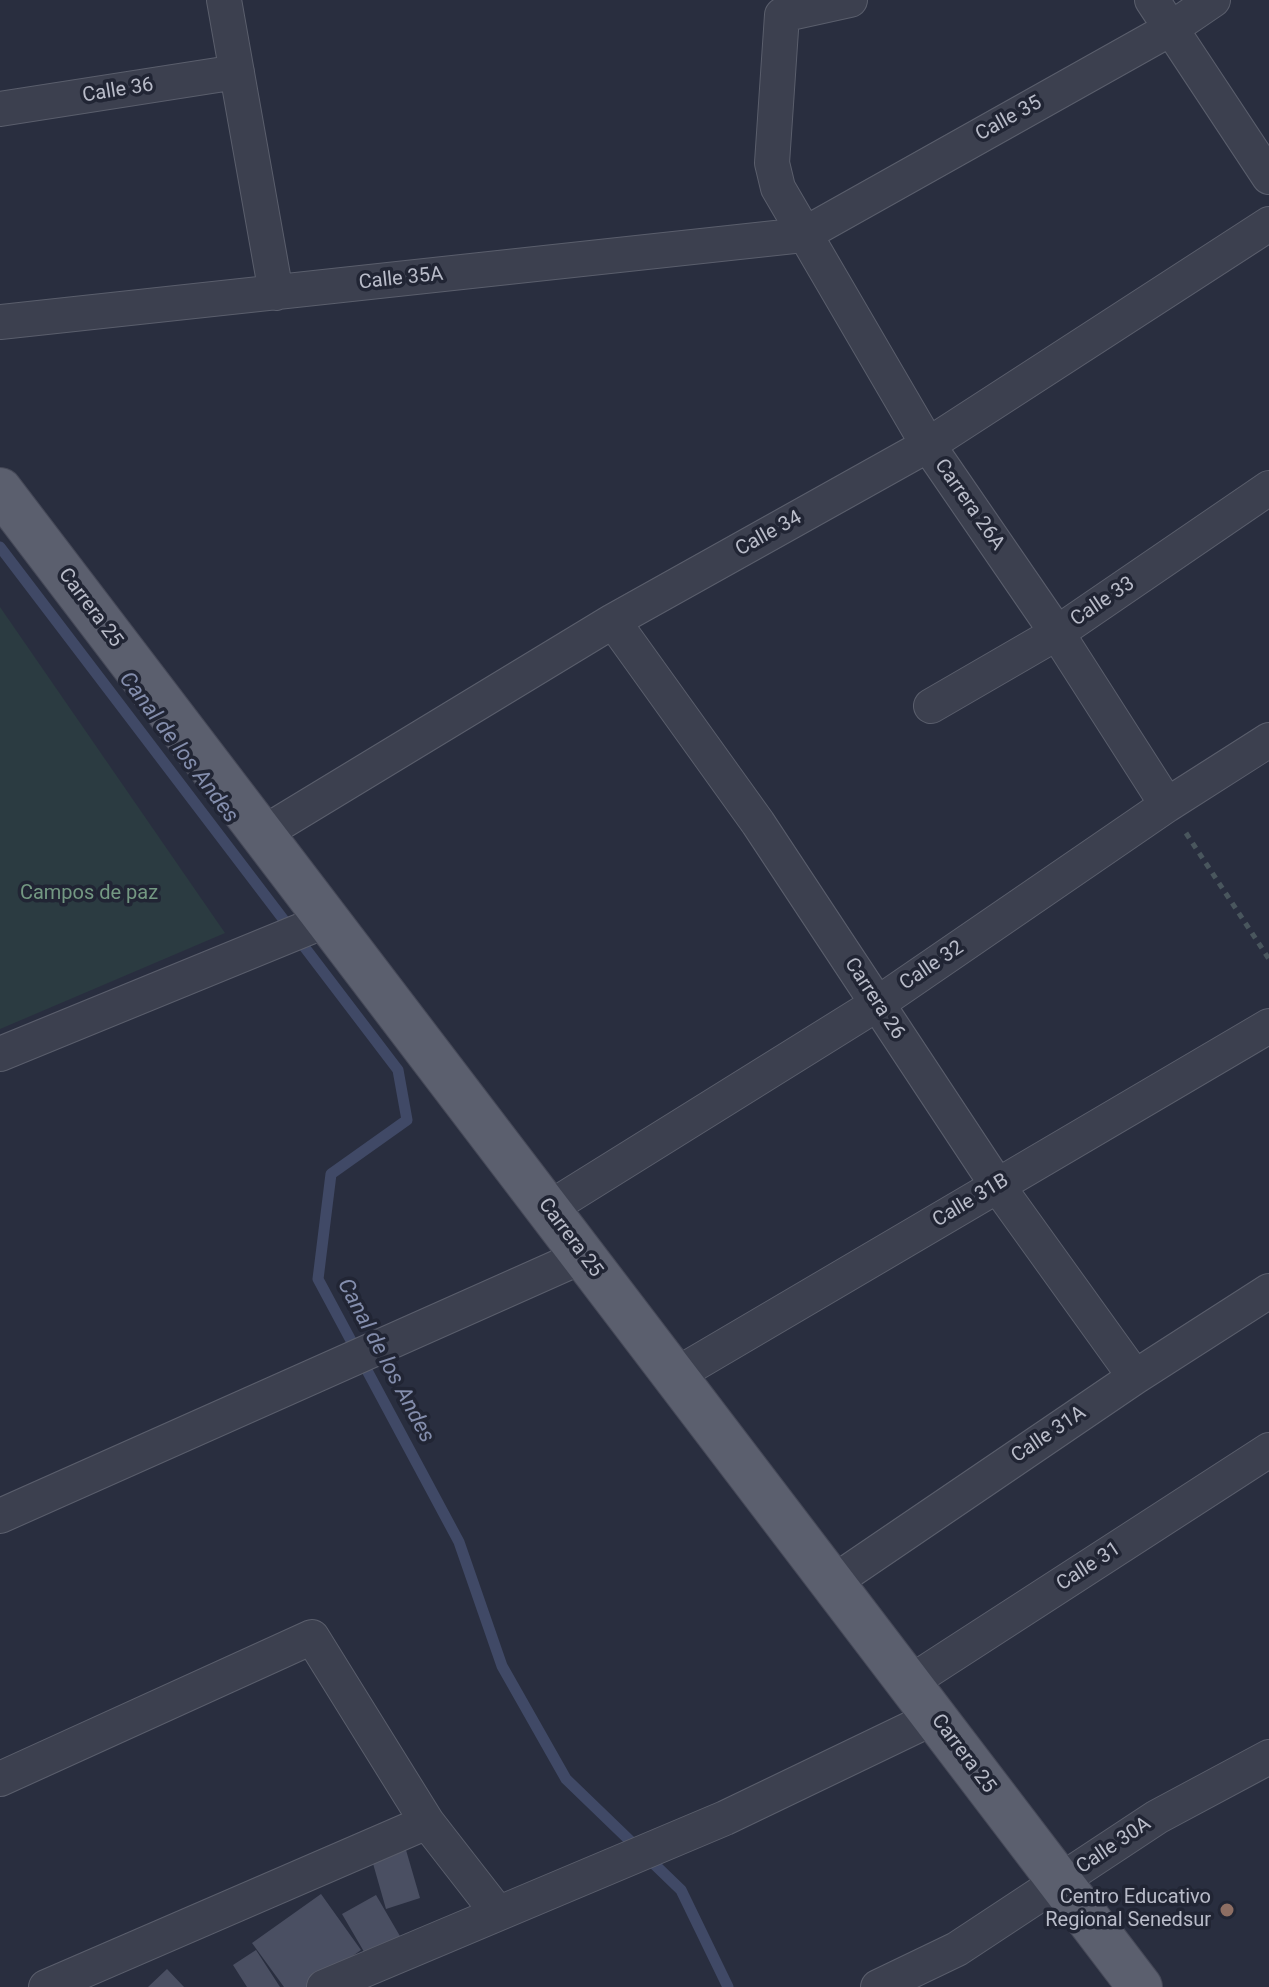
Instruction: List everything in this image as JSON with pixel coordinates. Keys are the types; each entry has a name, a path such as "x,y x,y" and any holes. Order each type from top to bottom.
{"main road":[{"name":"Carrera 25","path":"0,490 1140,1987"}],"street":[{"path":"224,0 276,293"},
{"name":"Carrera 26A","path":"850,0 782,15 772,163 778,188 928,445 1057,633 1167,805"},
{"path":"1152,0 1269,177"},
{"name":"Calle 35","path":"803,235 1172,28 1213,0"},
{"name":"Calle 36","path":"0,109 237,72"},
{"name":"Calle 34","path":"262,834 613,621 928,445 1269,224"},
{"name":"Calle 35A","path":"0,322 803,235"},
{"name":"Calle 33","path":"931,706 1057,633 1269,488"},
{"name":"Carrera 26","path":"613,621 758,823 997,1185 1135,1377"},
{"name":"Calle 32","path":"548,1209 877,1004 1167,805 1269,740"},
{"path":"0,1054 327,920"},
{"name":"Calle 31B","path":"674,1376 1269,1026"},
{"path":"0,1516 583,1256"},
{"name":"Calle 31A","path":"832,1583 1135,1377 1269,1291"},
{"name":"Calle 31","path":"909,1683 1269,1450"},
{"path":"0,1779 312,1637 427,1822 497,1912"},
{"path":"324,1987 725,1818 935,1717"},
{"name":"Calle 30A","path":"878,1987 957,1949 1157,1817 1269,1757"},
{"path":"46,1987 427,1822"}],"path":[{"path":"1167,805 1269,959"}],"green space":[{"name":"Campos de paz","path":"0,607 225,933 0,1029"}],"building":[{"path":"406,1850 420,1898 386,1909 372,1860"},
{"path":"321,1894 361,1950 309,1987 284,1987 252,1943"},
{"path":"376,1895 404,1943 370,1962 342,1914"},
{"path":"256,1950 280,1987 247,1987 233,1965"},
{"path":"167,1969 184,1987 148,1987"}],"waterway":[{"name":"Canal de los Andes","path":"0,547 398,1070 407,1120 331,1174 318,1279 459,1542 502,1666 566,1779 681,1890 728,1987"}],"place":[{"name":"Centro Educativo Regional Senedsur","path":"1227,1910"}]}
